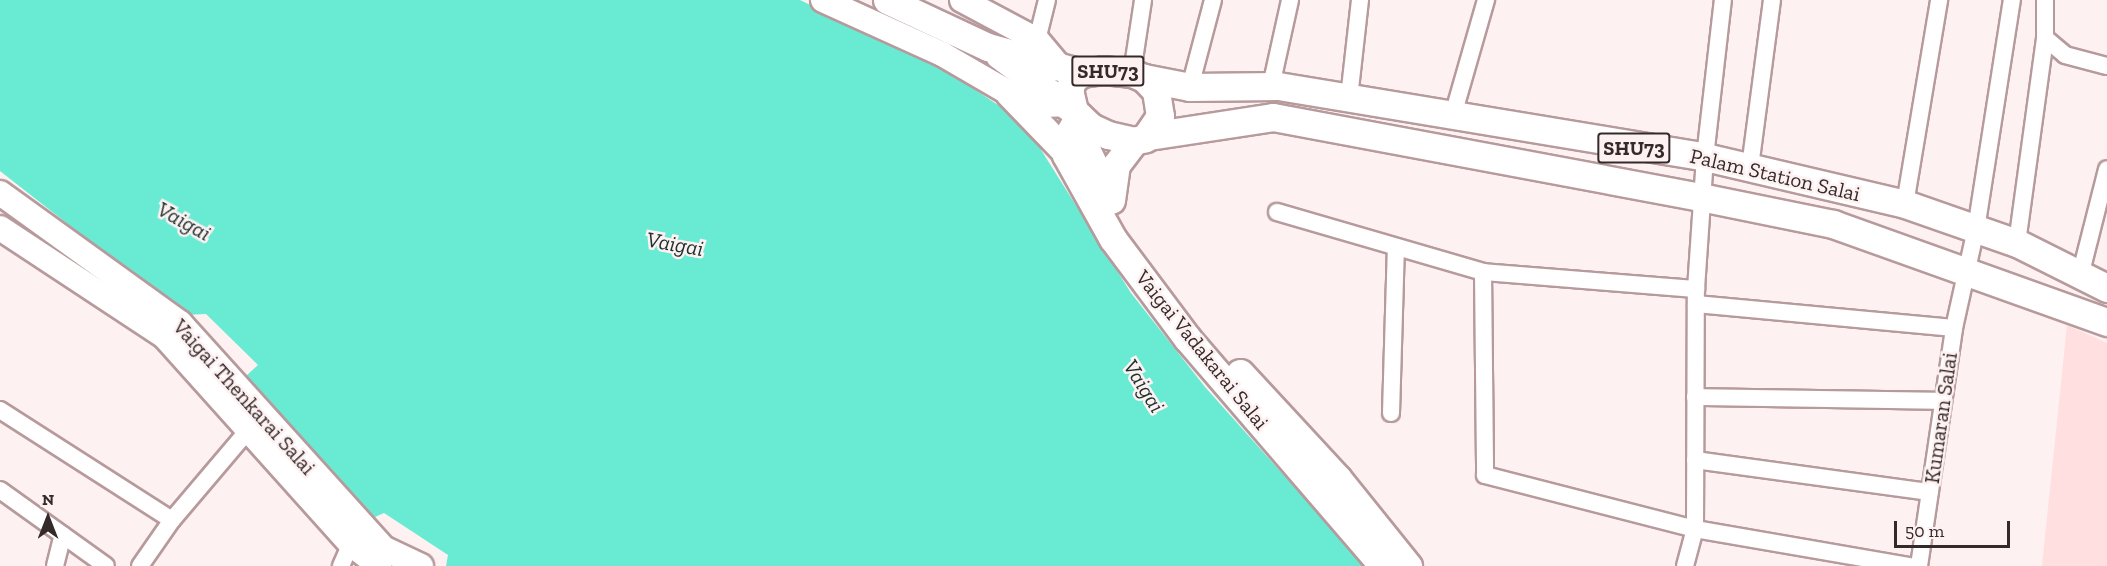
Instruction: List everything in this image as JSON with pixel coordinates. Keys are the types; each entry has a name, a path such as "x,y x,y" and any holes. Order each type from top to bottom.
{"main road":[{"name":"SHU73","path":"887,0 988,47 1070,69 1138,75 1156,91 1160,107 1142,138 1108,135 1076,114 988,47"},
{"name":"SHU73","path":"1070,69 1069,90 1076,114"},
{"name":"Palam Station Salai","path":"1138,75 1191,87 1271,86 1705,157 1905,204 2017,243 2107,288"},
{"name":"Vaigai Vadakarai Salai","path":"1009,93 1065,151 1113,239 1187,338 1383,566"},
{"name":"Vaigai Vadakarai Salai","path":"1076,114 1086,149 1128,231 1202,332 1338,479 1408,566"},
{"path":"1065,151 1067,132 1076,114"},
{"name":"Palam Station Salai","path":"1142,138 1273,117 1705,198 1833,224 2107,322"},
{"path":"1111,201 1116,165 1142,138"}],"street":[{"path":"823,0 942,54 1009,93 1076,114"},
{"path":"962,0 1037,40 1070,69"},
{"path":"1037,40 1047,0"},
{"path":"1138,75 1143,0"},
{"path":"1191,87 1213,0"},
{"path":"1271,86 1290,0"},
{"path":"1349,98 1360,0"},
{"path":"1453,115 1485,0"},
{"path":"1685,566 1695,529 1696,296 1705,198 1705,157 1723,0"},
{"path":"1750,167 1773,0"},
{"path":"1905,204 1939,0"},
{"name":"Kumaran Salai","path":"1919,566 1954,328 1976,229 2012,0"},
{"path":"2017,243 2045,38 2045,0"},
{"path":"2045,38 2065,55 2107,66"},
{"path":"2080,276 2107,169"},
{"name":"Vaigai Thenkarai Salai","path":"0,193 180,323 383,548 422,566"},
{"path":"1277,212 1483,272 1954,328"},
{"name":"Vaigai Thenkarai Salai","path":"0,228 165,337 250,428 351,544 379,566"},
{"path":"1391,413 1396,247"},
{"path":"1483,272 1485,475 1695,529 1910,566"},
{"path":"1695,397 1943,401"},
{"path":"0,410 172,520"},
{"path":"140,566 172,520 250,428"},
{"path":"1695,460 1930,492"},
{"path":"0,490 106,566"},
{"path":"55,566 63,535"},
{"path":"341,566 351,544"}],"shaded area":[{"path":"2067,325 2107,343 2107,566 2042,566"}],"water":[{"name":"Vaigai","path":"0,0 800,0 947,71 1001,107 1038,145 1131,293 1205,387 1365,566 446,566 448,555 384,513 366,521 245,377 258,365 206,314 184,315 0,171"}]}
